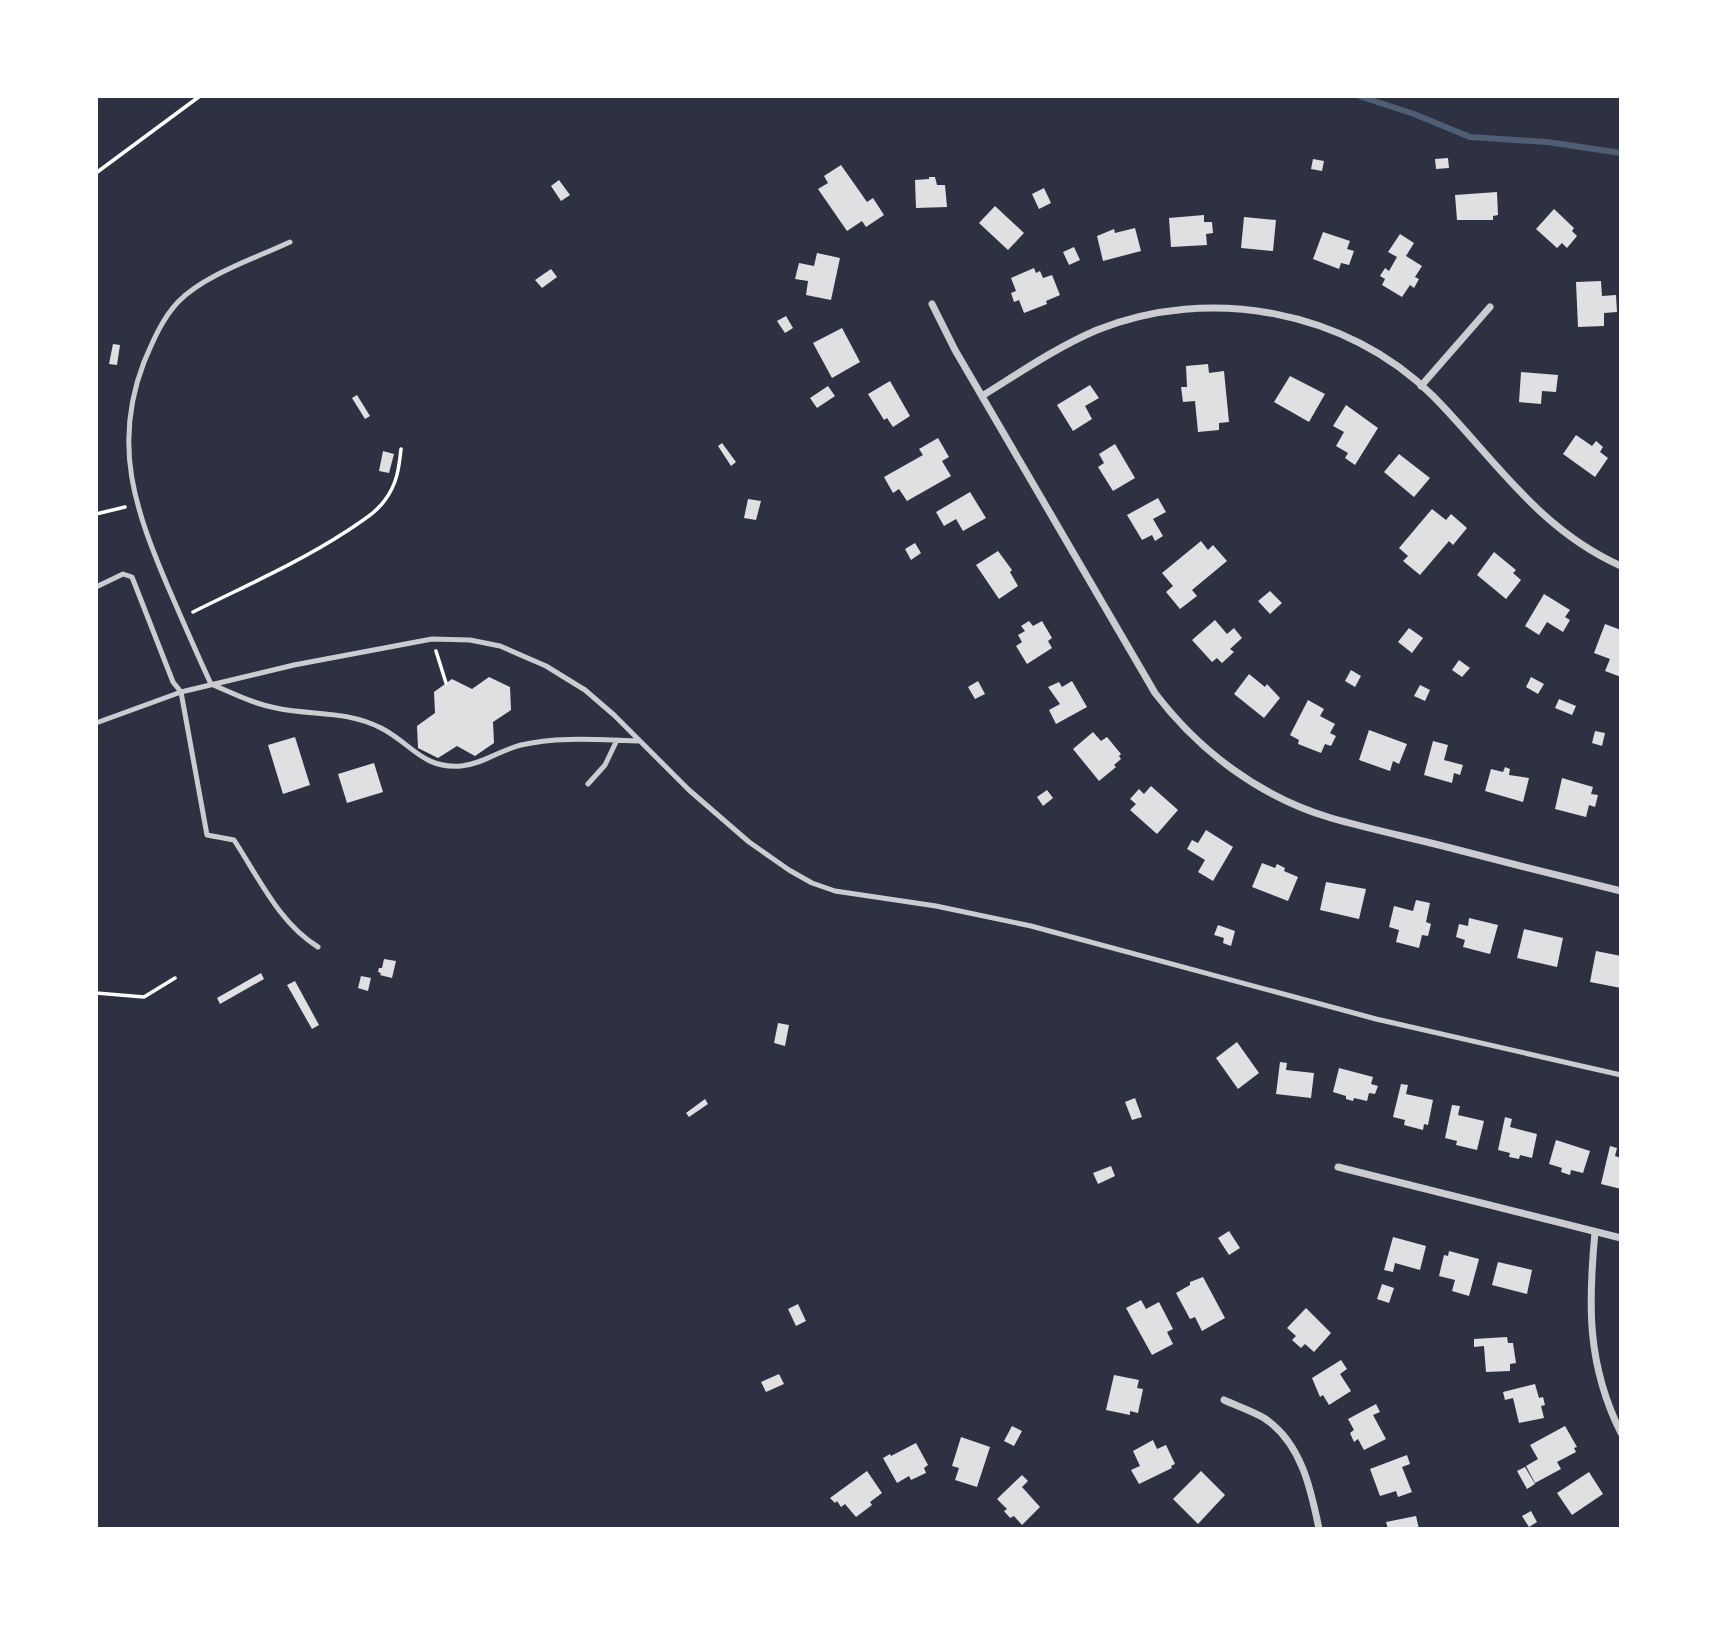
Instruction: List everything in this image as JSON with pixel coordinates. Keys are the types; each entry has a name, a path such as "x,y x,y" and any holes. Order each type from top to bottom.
{"street":[{"path":"932,304 955,350 1155,693 1189,734 1210,753 1241,776 1280,798 1328,817 1621,891"},
{"path":"1421,386 1490,307"},
{"path":"982,396 1097,330 1154,313 1201,308 1244,309 1283,315 1331,330 1367,347 1400,368 1467,433 1532,506 1565,534 1602,557 1621,565"},
{"path":"1338,1167 1621,1238"},
{"path":"1595,1232 1590,1283 1591,1332 1601,1385 1621,1433"},
{"path":"1224,1400 1264,1418 1280,1431 1296,1452 1308,1483 1318,1529"}],"lane":[{"path":"290,242 201,285 180,300 166,317 151,345 134,389 129,451 130,477 136,504 146,534 211,684 276,708 351,716 383,729 422,759 439,766 462,766 488,759 520,745 555,740 639,741"},
{"path":"96,586 123,574 132,577 173,682 181,692 207,835 234,840 285,919 300,936 318,947"},
{"path":"96,723 181,692 294,665 432,639 470,640 500,646 564,676 614,715 689,790 749,842 789,870 821,887 936,906 1031,926 1376,1019 1621,1075"},
{"path":"588,784 605,765 617,740"}],"path":[{"path":"96,173 200,96"},
{"path":"182,618 306,556 363,520 384,503 394,487 399,472 401,449"},
{"path":"96,514 136,504"},
{"path":"432,639 446,683"},
{"path":"96,993 144,997 175,978"}],"building":[{"path":"1448,158 1449,168 1436,169 1435,159"},
{"path":"1313,159 1324,161 1322,171 1311,169"},
{"path":"841,165 867,202 873,198 884,215 866,227 862,221 847,231 818,189 828,183 824,176"},
{"path":"935,177 937,185 945,185 947,207 916,208 915,180"},
{"path":"559,180 570,195 561,201 551,186"},
{"path":"1044,188 1051,203 1039,209 1032,194"},
{"path":"1497,192 1498,215 1493,216 1493,220 1457,220 1455,195"},
{"path":"995,206 1024,233 1008,250 979,223"},
{"path":"1554,209 1574,228 1572,231 1577,236 1567,248 1562,243 1557,248 1536,229"},
{"path":"1204,215 1204,222 1212,222 1213,233 1206,234 1207,245 1171,247 1169,218"},
{"path":"1244,217 1276,220 1273,251 1241,248"},
{"path":"1135,228 1141,251 1103,261 1097,236 1114,229 1115,233"},
{"path":"1323,232 1350,241 1347,249 1354,251 1349,265 1341,263 1339,269 1313,259"},
{"path":"1400,234 1414,243 1406,256 1422,266 1415,277 1419,279 1414,288 1410,285 1402,297 1382,285 1385,279 1380,276 1385,268 1389,271 1397,257 1388,252"},
{"path":"1074,247 1080,260 1069,265 1063,252"},
{"path":"817,253 840,258 831,300 806,295 808,281 795,279 799,263 814,266"},
{"path":"1034,268 1036,273 1040,271 1043,278 1052,275 1060,295 1046,301 1047,304 1024,313 1019,300 1014,302 1011,293 1016,291 1011,278"},
{"path":"551,269 557,277 542,288 535,280"},
{"path":"1601,281 1602,296 1616,295 1617,312 1604,313 1604,326 1578,327 1576,282"},
{"path":"786,316 793,328 785,333 777,321"},
{"path":"842,328 860,362 832,378 813,343"},
{"path":"113,344 120,345 117,365 109,364"},
{"path":"1208,364 1209,373 1224,371 1229,422 1219,423 1219,430 1198,432 1195,401 1183,402 1181,387 1187,387 1186,366"},
{"path":"1521,372 1558,375 1556,392 1542,391 1541,404 1519,402"},
{"path":"1290,376 1325,394 1309,422 1274,402"},
{"path":"890,381 910,416 893,427 887,418 884,420 868,394"},
{"path":"1090,385 1099,398 1085,406 1092,419 1073,431 1057,405"},
{"path":"828,386 835,396 817,408 810,398"},
{"path":"357,395 370,416 365,419 352,398"},
{"path":"1346,405 1378,428 1355,465 1345,458 1348,453 1336,446 1344,432 1333,426"},
{"path":"1576,435 1592,446 1596,441 1603,447 1600,452 1608,458 1595,477 1563,454"},
{"path":"938,438 949,457 942,461 951,476 907,501 899,489 893,493 884,477 923,455 919,449"},
{"path":"722,443 736,462 731,466 718,446"},
{"path":"1115,444 1135,478 1113,491 1098,467 1104,463 1099,454"},
{"path":"383,451 394,454 389,473 379,471"},
{"path":"1399,454 1430,478 1414,497 1384,472"},
{"path":"970,492 986,518 963,531 956,519 944,526 936,512"},
{"path":"1158,498 1166,512 1153,519 1163,536 1155,541 1152,535 1142,540 1127,515"},
{"path":"748,499 761,501 756,520 744,518"},
{"path":"1432,509 1446,520 1451,514 1467,528 1453,545 1449,541 1420,575 1403,561 1408,556 1399,548"},
{"path":"1201,541 1208,550 1213,545 1227,561 1192,590 1197,596 1180,609 1166,592 1173,586 1162,573"},
{"path":"915,543 921,553 911,560 905,549"},
{"path":"998,551 1012,570 1010,572 1018,586 999,599 976,565"},
{"path":"1494,552 1516,570 1513,573 1521,580 1506,599 1477,575"},
{"path":"1270,591 1282,603 1270,614 1258,601"},
{"path":"1544,594 1570,610 1565,617 1570,620 1563,632 1547,622 1539,635 1525,626"},
{"path":"1215,620 1227,634 1234,628 1242,638 1230,649 1234,652 1222,663 1217,658 1212,662 1192,640"},
{"path":"1029,621 1033,626 1042,621 1052,638 1048,641 1052,648 1027,664 1016,646 1022,642 1018,635 1025,631 1021,626"},
{"path":"1605,624 1621,630 1621,677 1605,671 1610,659 1594,653"},
{"path":"1409,628 1423,638 1412,653 1398,642"},
{"path":"1459,660 1470,668 1462,677 1452,670"},
{"path":"1351,670 1361,676 1355,687 1345,681"},
{"path":"1249,674 1265,687 1267,684 1280,698 1264,718 1234,694"},
{"path":"489,677 510,687 511,710 493,722 494,743 475,756 457,746 438,758 418,748 417,726 435,713 434,692 452,679 472,689"},
{"path":"1531,677 1544,684 1538,694 1526,687"},
{"path":"978,681 985,694 975,699 968,687"},
{"path":"1072,681 1087,707 1056,724 1049,710 1060,704 1048,687 1059,682 1062,687"},
{"path":"1420,685 1430,690 1425,701 1414,696"},
{"path":"1559,699 1576,706 1572,715 1555,708"},
{"path":"1308,700 1324,709 1320,716 1335,724 1330,733 1336,736 1331,746 1325,744 1321,753 1298,744 1299,740 1290,735"},
{"path":"1369,730 1407,744 1399,764 1393,761 1390,771 1359,760"},
{"path":"1595,731 1605,733 1602,746 1592,743"},
{"path":"1093,732 1101,741 1107,737 1121,754 1121,759 1114,765 1116,767 1099,781 1073,749"},
{"path":"295,737 310,785 283,794 268,745"},
{"path":"1433,741 1448,745 1444,760 1463,765 1460,775 1454,773 1452,783 1424,775"},
{"path":"374,763 383,792 347,803 338,774"},
{"path":"1505,767 1510,769 1509,775 1529,778 1523,802 1485,791 1491,769 1503,772"},
{"path":"1562,778 1593,787 1591,794 1598,795 1595,807 1589,805 1586,817 1555,809"},
{"path":"1151,786 1178,810 1157,834 1130,810 1136,804 1130,799 1139,789 1144,794"},
{"path":"1047,790 1053,798 1043,806 1037,797"},
{"path":"1206,830 1233,847 1213,881 1198,872 1205,860 1187,849 1192,840 1198,843"},
{"path":"1262,863 1275,868 1277,864 1285,868 1284,871 1298,877 1288,901 1252,887"},
{"path":"1326,882 1366,889 1359,919 1320,910"},
{"path":"1416,900 1430,903 1426,922 1431,924 1428,936 1422,935 1419,948 1396,942 1399,930 1389,927 1394,906 1413,911"},
{"path":"1469,918 1498,925 1490,954 1463,947 1465,940 1456,937 1459,924 1468,926"},
{"path":"1218,925 1235,931 1231,946 1223,943 1224,938 1214,935"},
{"path":"1524,929 1563,938 1557,967 1517,958"},
{"path":"1596,951 1621,956 1621,988 1590,982"},
{"path":"384,959 396,961 392,978 378,972"},
{"path":"261,973 264,979 220,1004 217,998"},
{"path":"361,976 371,978 368,991 358,988"},
{"path":"295,981 319,1025 312,1029 287,985"},
{"path":"778,1023 789,1025 785,1046 774,1043"},
{"path":"1237,1042 1259,1073 1238,1089 1216,1058"},
{"path":"1280,1062 1287,1063 1286,1070 1314,1073 1311,1098 1276,1094"},
{"path":"1339,1068 1373,1077 1371,1084 1378,1086 1375,1094 1369,1093 1367,1101 1354,1098 1353,1101 1333,1092"},
{"path":"1401,1084 1408,1085 1406,1094 1433,1100 1428,1125 1424,1124 1423,1130 1404,1125 1405,1120 1393,1117"},
{"path":"1135,1098 1142,1117 1132,1120 1125,1102"},
{"path":"705,1099 708,1104 689,1117 686,1113"},
{"path":"1452,1105 1460,1106 1458,1115 1484,1121 1477,1150 1456,1145 1457,1141 1445,1138"},
{"path":"1505,1117 1512,1119 1510,1127 1537,1134 1532,1158 1520,1155 1519,1159 1509,1157 1510,1153 1498,1150"},
{"path":"1556,1140 1590,1151 1583,1173 1571,1170 1570,1175 1561,1172 1562,1168 1549,1164"},
{"path":"1610,1146 1617,1148 1615,1156 1621,1158 1621,1189 1601,1184"},
{"path":"1111,1166 1115,1176 1098,1184 1093,1173"},
{"path":"1229,1231 1240,1248 1229,1255 1218,1238"},
{"path":"1393,1237 1426,1246 1420,1270 1395,1263 1393,1272 1384,1270"},
{"path":"1449,1251 1479,1259 1469,1296 1452,1291 1455,1280 1439,1276 1444,1255 1448,1256"},
{"path":"1498,1262 1532,1270 1527,1294 1492,1285"},
{"path":"1203,1277 1225,1318 1202,1331 1195,1317 1190,1319 1176,1293 1190,1285 1190,1282"},
{"path":"1382,1284 1394,1288 1389,1303 1377,1299"},
{"path":"1141,1300 1146,1309 1159,1302 1173,1329 1167,1332 1173,1344 1152,1355 1126,1308"},
{"path":"798,1304 806,1321 796,1326 788,1309"},
{"path":"1306,1308 1331,1333 1314,1352 1305,1344 1301,1348 1292,1340 1296,1336 1287,1328"},
{"path":"1507,1337 1508,1343 1513,1343 1516,1363 1510,1364 1510,1371 1486,1372 1484,1346 1474,1347 1474,1339"},
{"path":"1341,1360 1347,1369 1340,1374 1351,1391 1329,1405 1323,1395 1320,1397 1312,1378"},
{"path":"779,1374 784,1384 766,1392 761,1382"},
{"path":"1114,1375 1139,1380 1137,1388 1143,1389 1138,1413 1130,1411 1130,1415 1106,1410"},
{"path":"1535,1384 1539,1398 1543,1397 1545,1405 1541,1406 1544,1418 1519,1423 1513,1398 1505,1400 1503,1392"},
{"path":"1376,1404 1380,1412 1373,1415 1386,1439 1364,1450 1358,1439 1354,1442 1350,1433 1354,1430 1348,1419"},
{"path":"1012,1426 1022,1431 1014,1446 1004,1441"},
{"path":"1565,1426 1577,1447 1574,1448 1576,1452 1557,1462 1561,1469 1535,1483 1526,1466 1538,1459 1530,1445"},
{"path":"961,1437 990,1447 977,1487 955,1480 959,1468 952,1466"},
{"path":"1153,1440 1157,1449 1166,1445 1175,1464 1139,1484 1131,1470 1140,1466 1133,1451"},
{"path":"916,1443 928,1465 924,1468 926,1473 911,1480 909,1476 897,1483 883,1458"},
{"path":"1407,1455 1410,1464 1402,1467 1412,1492 1398,1497 1396,1491 1380,1496 1370,1469"},
{"path":"1525,1467 1535,1484 1527,1489 1517,1471"},
{"path":"867,1471 882,1493 856,1517 845,1504 841,1507 837,1501 835,1503 830,1498"},
{"path":"1201,1471 1225,1495 1198,1524 1173,1499"},
{"path":"1589,1472 1603,1494 1572,1515 1557,1493"},
{"path":"1022,1475 1028,1481 1022,1487 1040,1507 1022,1525 1014,1516 1010,1518 1004,1511 1007,1509 997,1499"},
{"path":"1531,1511 1537,1522 1529,1527 1522,1516"},
{"path":"1416,1516 1419,1529 1388,1529 1386,1522"}],"waterway":[{"path":"1359,96 1414,114 1470,137 1547,142 1621,153"}]}
